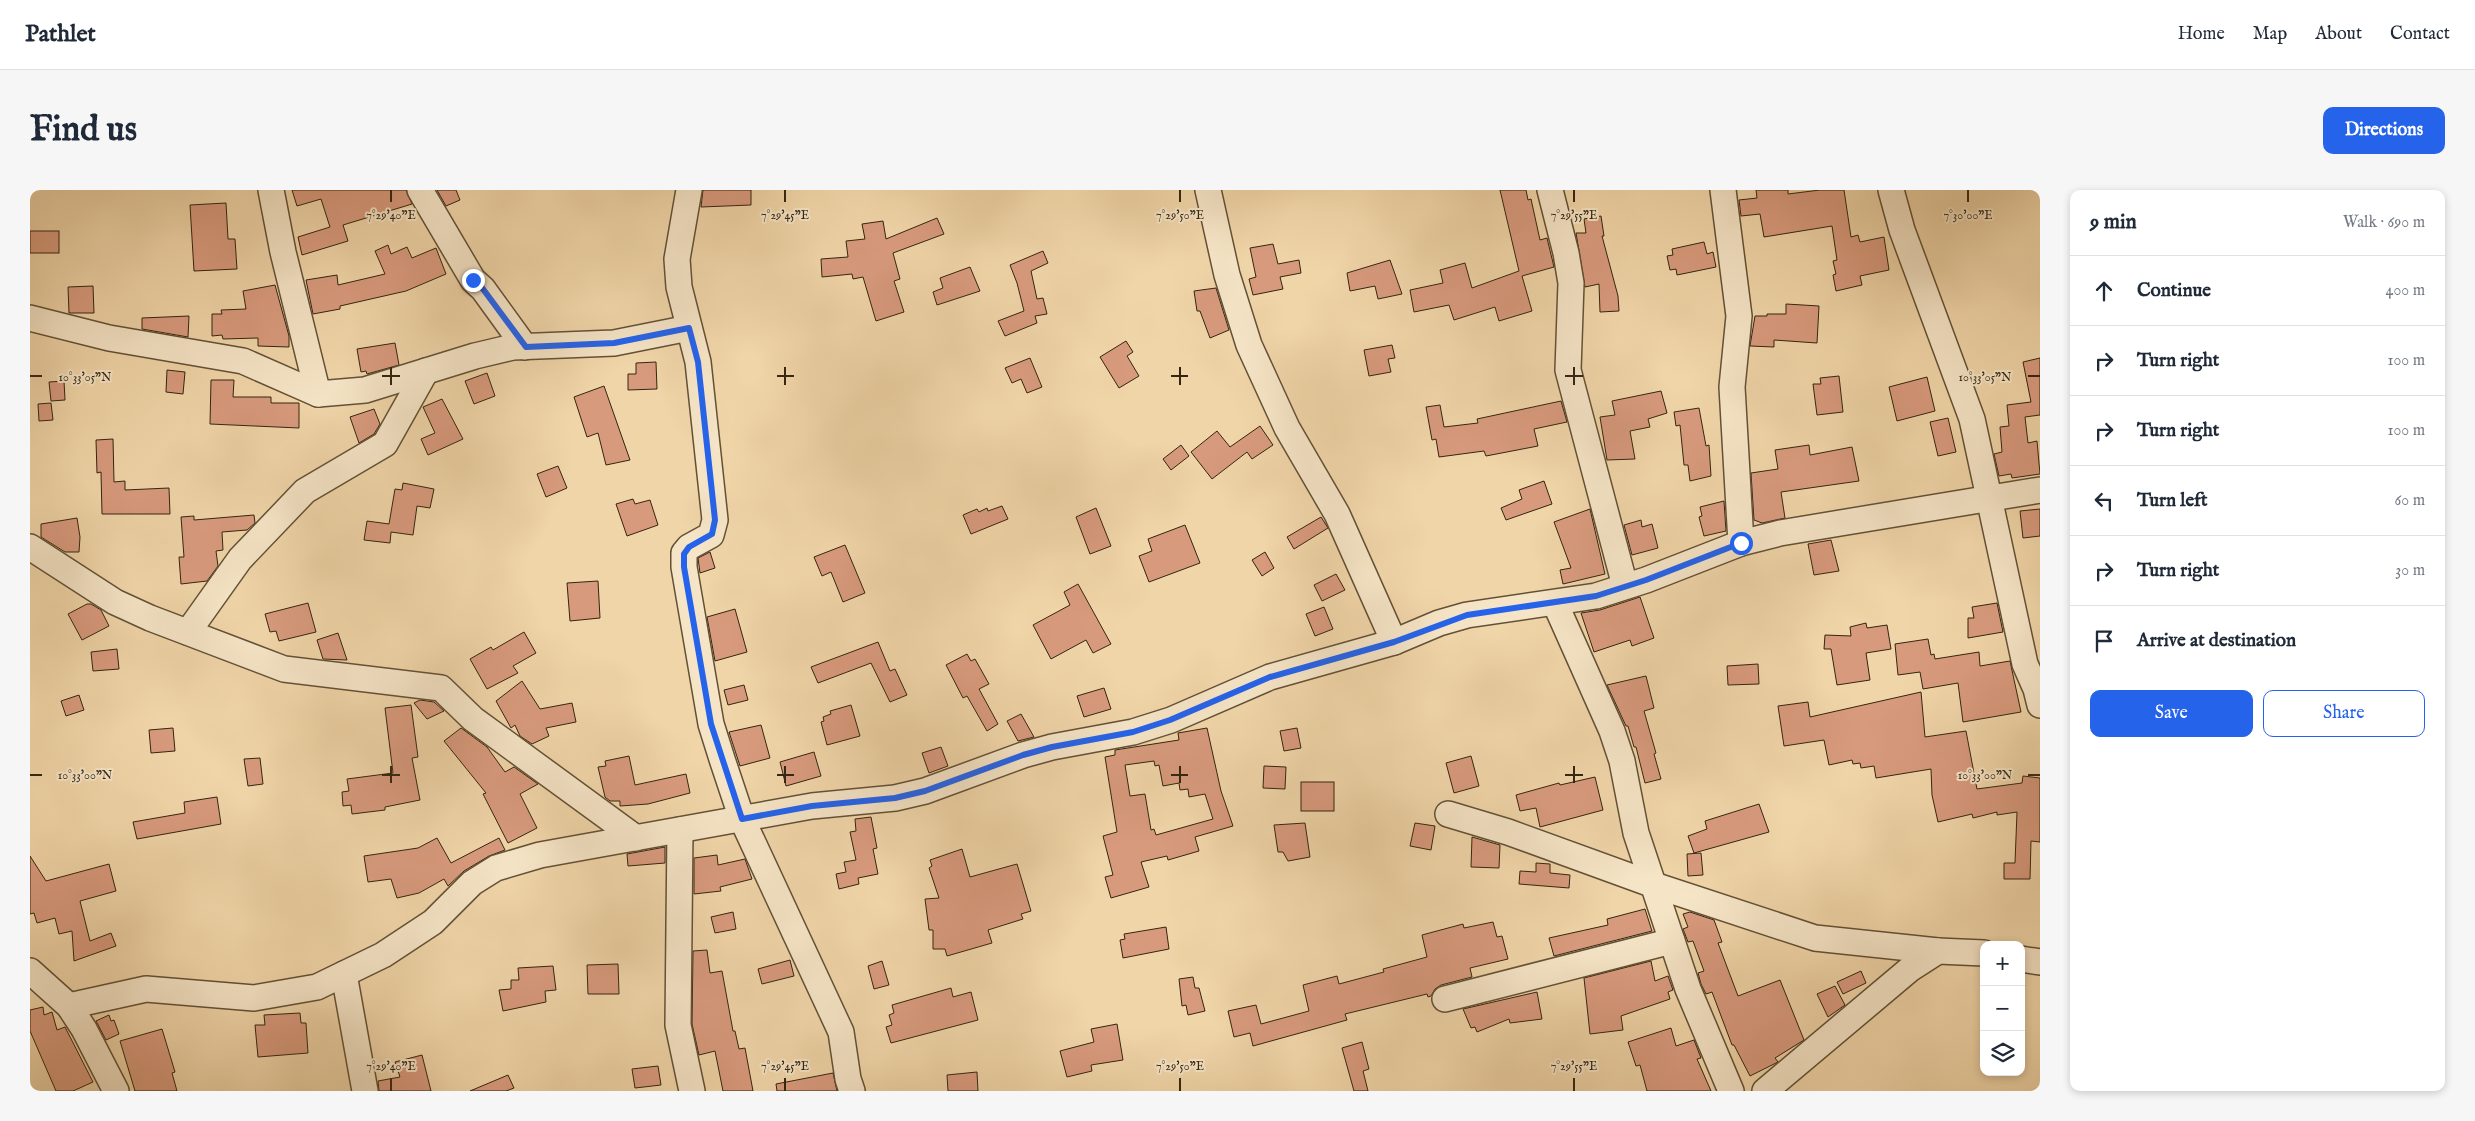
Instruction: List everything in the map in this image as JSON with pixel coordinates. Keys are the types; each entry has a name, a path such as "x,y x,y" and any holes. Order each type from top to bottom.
{"street":[{"path":"271,190 283,252 318,394"},
{"path":"420,190 473,280 483,289 526,347"},
{"path":"689,190 676,259 678,288 698,362 715,520 712,534 689,547 684,554 684,567 711,724 742,819 842,1032 848,1079 852,1091"},
{"path":"1208,190 1227,275 1249,345 1287,428 1337,514 1394,642"},
{"path":"1550,190 1566,253 1571,284 1568,370 1624,586"},
{"path":"1722,190 1739,316 1732,387 1741,543"},
{"path":"1891,190 1902,230 1972,419 1991,497 2025,664 2039,694"},
{"path":"30,318 109,338 243,361 318,394 365,390 475,356 526,347 614,343 689,328"},
{"path":"188,632 240,559 305,491 385,444 426,371"},
{"path":"69,1006 146,989 262,997 317,987 383,955 434,922 472,883 496,868 540,855 812,806 895,798 925,791 1023,755 1052,747 1133,732 1170,720 1270,677 1394,642 1467,615 1596,596 1646,580 1741,543 1818,526 2040,490"},
{"path":"30,547 115,602 284,668 441,688 473,719 636,838"},
{"path":"1555,603 1612,731 1622,762 1636,833 1688,989 1731,1091"},
{"path":"1448,814 1508,832 1654,885 1815,938 1938,952 1980,952"},
{"path":"680,830 678,1025 692,1091"},
{"path":"1445,999 1672,941"},
{"path":"1766,1091 1910,969 1938,952"},
{"path":"2025,960 2040,962"},
{"path":"30,971 69,1006 84,1029 116,1091"},
{"path":"344,974 365,1091"}],"building":[{"path":"292,190 406,190 412,204 343,225 348,241 302,255 298,237 330,227 321,199 297,206"},
{"path":"437,190 456,190 460,200 446,206"},
{"path":"703,190 751,190 751,205 701,207"},
{"path":"1500,190 1526,190 1528,200 1531,199 1540,240 1547,238 1554,267 1522,276 1532,311 1499,321 1495,307 1454,320 1449,305 1414,312 1410,290 1443,283 1440,270 1465,263 1472,288 1519,271"},
{"path":"1756,190 1788,190 1788,194 1820,190 1844,190 1851,237 1858,235 1860,242 1884,237 1889,270 1860,276 1862,285 1836,291 1833,275 1836,274 1833,261 1837,260 1832,226 1764,237 1760,214 1741,216 1739,200 1757,198"},
{"path":"226,203 228,239 235,239 237,269 194,271 190,205"},
{"path":"1601,216 1604,236 1602,236 1618,296 1619,311 1600,312 1599,284 1585,287 1576,233 1586,233 1584,219"},
{"path":"937,218 944,234 893,253 900,279 894,281 904,312 876,321 863,277 853,279 852,274 822,277 821,259 848,257 846,241 865,239 862,224 883,221 886,239"},
{"path":"30,231 59,231 59,253 30,253"},
{"path":"1704,242 1707,254 1713,252 1716,267 1677,275 1676,269 1670,270 1667,256 1673,255 1672,249"},
{"path":"1273,244 1278,264 1299,260 1301,273 1280,277 1283,289 1253,295 1249,279 1256,277 1250,248"},
{"path":"388,245 391,254 407,247 412,258 436,248 446,274 406,291 340,306 340,309 313,314 306,280 337,275 338,285 385,274 375,251"},
{"path":"1043,251 1048,263 1031,271 1037,299 1043,298 1047,314 1035,316 1037,323 1005,336 998,321 1024,311 1010,265"},
{"path":"1390,260 1402,294 1378,299 1375,286 1350,291 1347,273"},
{"path":"970,267 980,291 937,305 933,292 943,288 940,278"},
{"path":"275,285 289,336 289,347 258,346 258,338 223,339 222,335 212,336 212,314 222,314 221,310 246,309 243,291"},
{"path":"93,286 94,313 69,313 68,287"},
{"path":"1216,288 1229,330 1210,338 1200,311 1197,311 1194,291"},
{"path":"1786,304 1819,306 1817,343 1774,340 1774,347 1750,346 1755,316 1786,314"},
{"path":"189,316 188,337 142,329 142,318"},
{"path":"1126,341 1133,352 1127,356 1139,376 1119,388 1100,357"},
{"path":"395,343 399,365 367,374 366,371 361,372 357,349"},
{"path":"1392,345 1395,358 1388,359 1391,372 1369,376 1364,350"},
{"path":"1030,358 1042,387 1027,393 1021,379 1012,383 1005,368"},
{"path":"2040,358 2040,415 2025,417 2028,443 2037,441 2040,474 2012,478 2011,474 1999,476 1994,454 2002,452 2000,427 2009,426 2007,405 2031,402 2023,362"},
{"path":"656,362 657,389 628,390 628,374 636,374 636,363"},
{"path":"167,370 185,372 183,394 166,392"},
{"path":"487,373 495,396 474,404 465,381"},
{"path":"1839,376 1843,412 1817,415 1813,384 1821,384 1820,378"},
{"path":"1927,377 1935,411 1897,421 1889,387"},
{"path":"211,380 234,380 233,397 271,397 271,403 299,403 299,428 210,424"},
{"path":"64,381 65,400 51,401 49,382"},
{"path":"604,386 630,460 606,465 598,433 587,437 574,397"},
{"path":"1661,391 1667,413 1648,419 1650,427 1630,431 1635,459 1607,460 1600,417 1615,415 1612,401"},
{"path":"442,399 463,439 428,455 421,439 435,433 423,407"},
{"path":"1561,401 1567,422 1534,429 1538,446 1486,456 1484,451 1439,457 1436,439 1432,440 1426,407 1440,405 1444,427 1478,423 1477,419"},
{"path":"51,403 53,420 39,421 38,404"},
{"path":"1699,408 1706,446 1709,445 1711,476 1690,481 1688,465 1684,465 1680,425 1676,426 1674,412"},
{"path":"374,409 380,424 374,434 359,443 350,417"},
{"path":"1948,418 1956,452 1938,456 1930,422"},
{"path":"1260,426 1273,445 1252,459 1247,452 1212,479 1191,452 1217,431 1230,447"},
{"path":"113,439 114,482 125,481 125,490 169,488 170,514 102,514 101,472 97,473 96,440"},
{"path":"1181,445 1189,456 1171,470 1163,459"},
{"path":"1809,445 1810,455 1852,447 1859,481 1781,492 1785,518 1762,523 1754,520 1751,473 1778,469 1775,450"},
{"path":"558,466 567,488 546,497 537,474"},
{"path":"1544,481 1552,504 1506,520 1501,508 1522,499 1519,490"},
{"path":"403,483 434,489 430,508 417,506 413,535 391,532 390,543 364,540 367,521 389,524 395,489 402,490"},
{"path":"633,499 635,504 650,500 658,525 627,536 616,504"},
{"path":"1724,501 1726,531 1704,536 1699,517 1702,516 1700,507"},
{"path":"1002,506 1008,519 971,534 963,515 977,509 979,512 987,508 988,511"},
{"path":"1096,508 1111,546 1090,554 1076,517"},
{"path":"1590,509 1605,574 1563,584 1560,570 1571,568 1554,522"},
{"path":"2040,509 2040,536 2023,538 2020,511"},
{"path":"254,515 255,523 247,530 222,532 223,550 216,551 218,566 207,581 181,584 179,557 184,557 181,517 194,516 194,520"},
{"path":"1321,517 1328,528 1294,549 1287,537"},
{"path":"77,518 80,537 79,552 65,552 41,537 41,524"},
{"path":"1641,520 1642,527 1652,524 1658,548 1632,555 1624,525"},
{"path":"1185,525 1200,563 1149,582 1139,556 1152,551 1148,539"},
{"path":"1831,540 1839,571 1814,575 1808,544"},
{"path":"845,545 865,593 843,602 831,572 822,576 814,557"},
{"path":"710,552 715,568 700,573 698,558"},
{"path":"1265,552 1274,568 1262,576 1252,560"},
{"path":"1336,574 1345,590 1322,601 1314,585"},
{"path":"598,581 600,618 570,621 567,583"},
{"path":"1078,584 1111,644 1093,653 1086,640 1051,659 1033,625 1070,605 1064,592"},
{"path":"1640,597 1654,638 1632,646 1630,640 1594,652 1581,613 1600,610"},
{"path":"308,603 316,632 279,641 276,631 270,632 265,614"},
{"path":"1997,603 2003,632 1968,638 1968,618 1974,618 1972,607"},
{"path":"87,604 91,604 101,610 109,626 82,640 68,614"},
{"path":"1324,607 1333,629 1315,636 1306,614"},
{"path":"735,609 747,652 715,661 707,617"},
{"path":"1866,623 1867,628 1887,625 1891,649 1866,653 1870,680 1837,685 1831,649 1824,649 1825,635 1851,636 1850,627"},
{"path":"524,632 536,653 513,666 518,673 487,689 470,659 491,647 493,650"},
{"path":"338,633 347,660 323,659 317,640"},
{"path":"1928,639 1931,655 1934,654 1935,659 1979,652 1980,666 2010,661 2021,712 1963,722 1958,683 1923,689 1920,672 1898,675 1895,644"},
{"path":"878,642 890,671 895,669 907,695 890,702 871,663 818,683 811,667"},
{"path":"117,649 119,669 93,671 91,652"},
{"path":"967,654 971,661 975,659 989,684 979,689 998,724 987,731 967,696 963,698 946,665"},
{"path":"1758,664 1759,684 1728,685 1727,666"},
{"path":"1646,676 1654,708 1644,711 1661,779 1645,783 1636,747 1634,747 1628,726 1626,726 1607,685"},
{"path":"522,681 540,709 572,703 576,722 546,728 549,736 532,744 520,736 515,725 511,728 496,701"},
{"path":"744,685 748,700 728,705 724,690"},
{"path":"1104,688 1111,709 1084,717 1077,696"},
{"path":"1921,692 1925,737 1966,731 1977,789 2022,783 2023,776 2040,778 2040,842 2031,841 2030,879 2004,879 2004,863 2015,863 2017,812 1997,815 1997,812 1973,818 1972,814 1938,822 1932,795 1931,769 1876,778 1874,766 1861,768 1860,763 1853,764 1852,760 1829,765 1824,740 1784,746 1778,706 1808,702 1810,717"},
{"path":"79,695 84,710 66,716 61,701"},
{"path":"420,700 434,702 444,711 427,719 414,703"},
{"path":"411,705 418,757 412,758 420,800 385,807 385,810 352,814 351,805 343,806 342,792 349,791 347,779 393,773 385,708"},
{"path":"851,705 860,736 827,745 821,722 824,721 823,717 831,714 830,711"},
{"path":"1021,714 1034,737 1018,741 1007,721"},
{"path":"761,725 770,758 740,766 729,732"},
{"path":"173,728 175,751 151,753 149,730"},
{"path":"461,728 487,747 505,772 514,767 538,784 520,794 537,828 508,843 483,794 486,793 444,741"},
{"path":"1207,728 1221,791 1233,826 1195,837 1199,851 1168,860 1167,856 1141,862 1149,887 1111,898 1105,877 1113,875 1103,836 1117,832 1105,757 1115,755 1115,750 1179,740 1178,733","holes":["1154,761 1155,766 1159,765 1163,786 1179,783 1180,790 1188,789 1189,797 1205,794 1213,819 1156,835 1154,829 1151,830 1145,794 1130,796 1125,765"]},
{"path":"1297,728 1301,748 1284,751 1280,731"},
{"path":"941,747 948,766 929,773 922,753"},
{"path":"814,752 821,776 786,786 780,762"},
{"path":"629,756 635,785 686,774 690,793 648,804 620,806 620,801 610,801 605,797 598,767 606,766 605,761"},
{"path":"1471,756 1479,786 1454,793 1446,763"},
{"path":"260,758 263,784 248,786 244,759"},
{"path":"1264,766 1286,767 1285,789 1263,788"},
{"path":"1595,777 1603,810 1540,827 1536,808 1520,811 1516,795 1559,783 1560,785"},
{"path":"1301,782 1334,782 1334,811 1301,811"},
{"path":"217,797 221,824 137,839 133,822 185,813 184,802"},
{"path":"1759,804 1769,832 1694,853 1688,836 1707,829 1705,821"},
{"path":"871,817 877,848 873,849 878,874 858,878 859,884 839,889 836,874 846,872 844,862 856,860 850,832 856,831 855,819"},
{"path":"1305,823 1310,857 1288,861 1283,852 1278,852 1274,825"},
{"path":"1415,823 1435,826 1431,850 1410,846"},
{"path":"1472,837 1500,845 1499,868 1471,867"},
{"path":"437,838 451,863 499,838 505,850 489,856 464,871 448,886 444,879 419,893 397,898 391,879 368,882 364,856 418,848"},
{"path":"665,847 665,863 628,866 627,854"},
{"path":"962,849 970,877 1017,864 1031,911 1021,914 1023,919 988,930 992,943 947,956 945,949 933,949 933,930 929,930 925,899 939,898 929,868 932,866 930,860"},
{"path":"1701,853 1703,875 1688,876 1687,854"},
{"path":"717,855 718,865 745,859 752,879 720,887 721,891 694,894 694,858"},
{"path":"30,856 46,881 109,864 116,891 80,901 90,941 111,933 116,946 74,961 72,931 59,934 55,918 37,923 34,913 30,914"},
{"path":"1536,863 1550,864 1550,873 1570,875 1569,888 1519,884 1520,871 1536,872"},
{"path":"1645,909 1652,931 1554,956 1549,938 1608,925 1607,919"},
{"path":"733,912 736,929 715,933 711,917"},
{"path":"1690,912 1714,920 1722,942 1718,943 1738,996 1780,980 1804,1040 1775,1058 1778,1062 1750,1076 1734,1045 1732,1045 1712,992 1706,994 1701,984 1698,973 1704,971 1693,941 1688,942 1683,929 1688,927 1683,914"},
{"path":"1493,922 1497,937 1502,936 1508,959 1470,968 1472,977 1441,985 1435,989 1431,996 1428,997 1427,994 1345,1014 1347,1020 1253,1046 1250,1033 1234,1037 1228,1011 1256,1005 1261,1024 1309,1011 1303,985 1337,976 1339,984 1384,972 1383,969 1427,957 1422,935 1463,924 1464,928"},
{"path":"1166,927 1169,949 1123,958 1120,940 1125,939 1124,934"},
{"path":"707,950 710,973 722,971 733,1031 735,1031 739,1049 745,1048 753,1091 723,1091 715,1051 699,1055 692,1024 693,951"},
{"path":"790,960 794,976 762,984 758,969"},
{"path":"882,961 889,985 874,989 868,966"},
{"path":"1651,961 1655,981 1668,976 1673,990 1668,992 1670,999 1621,1016 1623,1030 1590,1034 1584,978"},
{"path":"618,964 619,994 588,994 587,965"},
{"path":"553,966 556,990 545,991 546,1002 503,1011 499,990 511,989 511,980 519,980 518,968"},
{"path":"1861,971 1866,983 1843,994 1837,982"},
{"path":"1193,977 1195,988 1199,988 1205,1011 1188,1015 1186,1005 1182,1006 1179,979"},
{"path":"1835,986 1845,1005 1828,1017 1817,994"},
{"path":"951,988 953,997 971,992 978,1020 891,1043 886,1027 892,1025 889,1015 894,1013 892,1005"},
{"path":"1537,992 1542,1019 1510,1023 1509,1019 1477,1032 1475,1027 1471,1028 1463,1009"},
{"path":"43,1007 44,1015 52,1012 57,1030 65,1027 93,1082 73,1091 56,1091 30,1031 30,1010"},
{"path":"300,1013 301,1023 306,1023 308,1053 258,1057 255,1025 265,1025 264,1015"},
{"path":"109,1015 111,1021 114,1020 119,1034 106,1040 96,1021"},
{"path":"1117,1024 1123,1060 1091,1065 1092,1071 1067,1077 1060,1051 1094,1042 1091,1029"},
{"path":"1671,1028 1676,1046 1694,1040 1701,1058 1697,1059 1711,1091 1647,1091 1640,1065 1636,1066 1628,1042"},
{"path":"162,1029 175,1072 172,1073 177,1091 135,1091 120,1041"},
{"path":"1362,1042 1369,1069 1363,1071 1368,1091 1354,1091 1342,1048"},
{"path":"422,1055 431,1091 379,1091 378,1081 400,1077 395,1062"},
{"path":"658,1066 661,1085 635,1088 632,1069"},
{"path":"977,1072 978,1091 948,1091 947,1075"},
{"path":"833,1073 837,1091 777,1091 776,1084"},
{"path":"508,1075 514,1088 506,1091 470,1091"}],"route":[{"path":"473,280 483,289 526,347 614,343 689,328 698,362 703,398 715,520 712,534 689,547 684,554 684,567 711,724 742,819 812,806 895,798 925,791 976,774 1023,755 1052,747 1133,732 1170,720 1270,677 1394,642 1467,615 1569,602 1596,596 1646,580 1741,543"}]}
